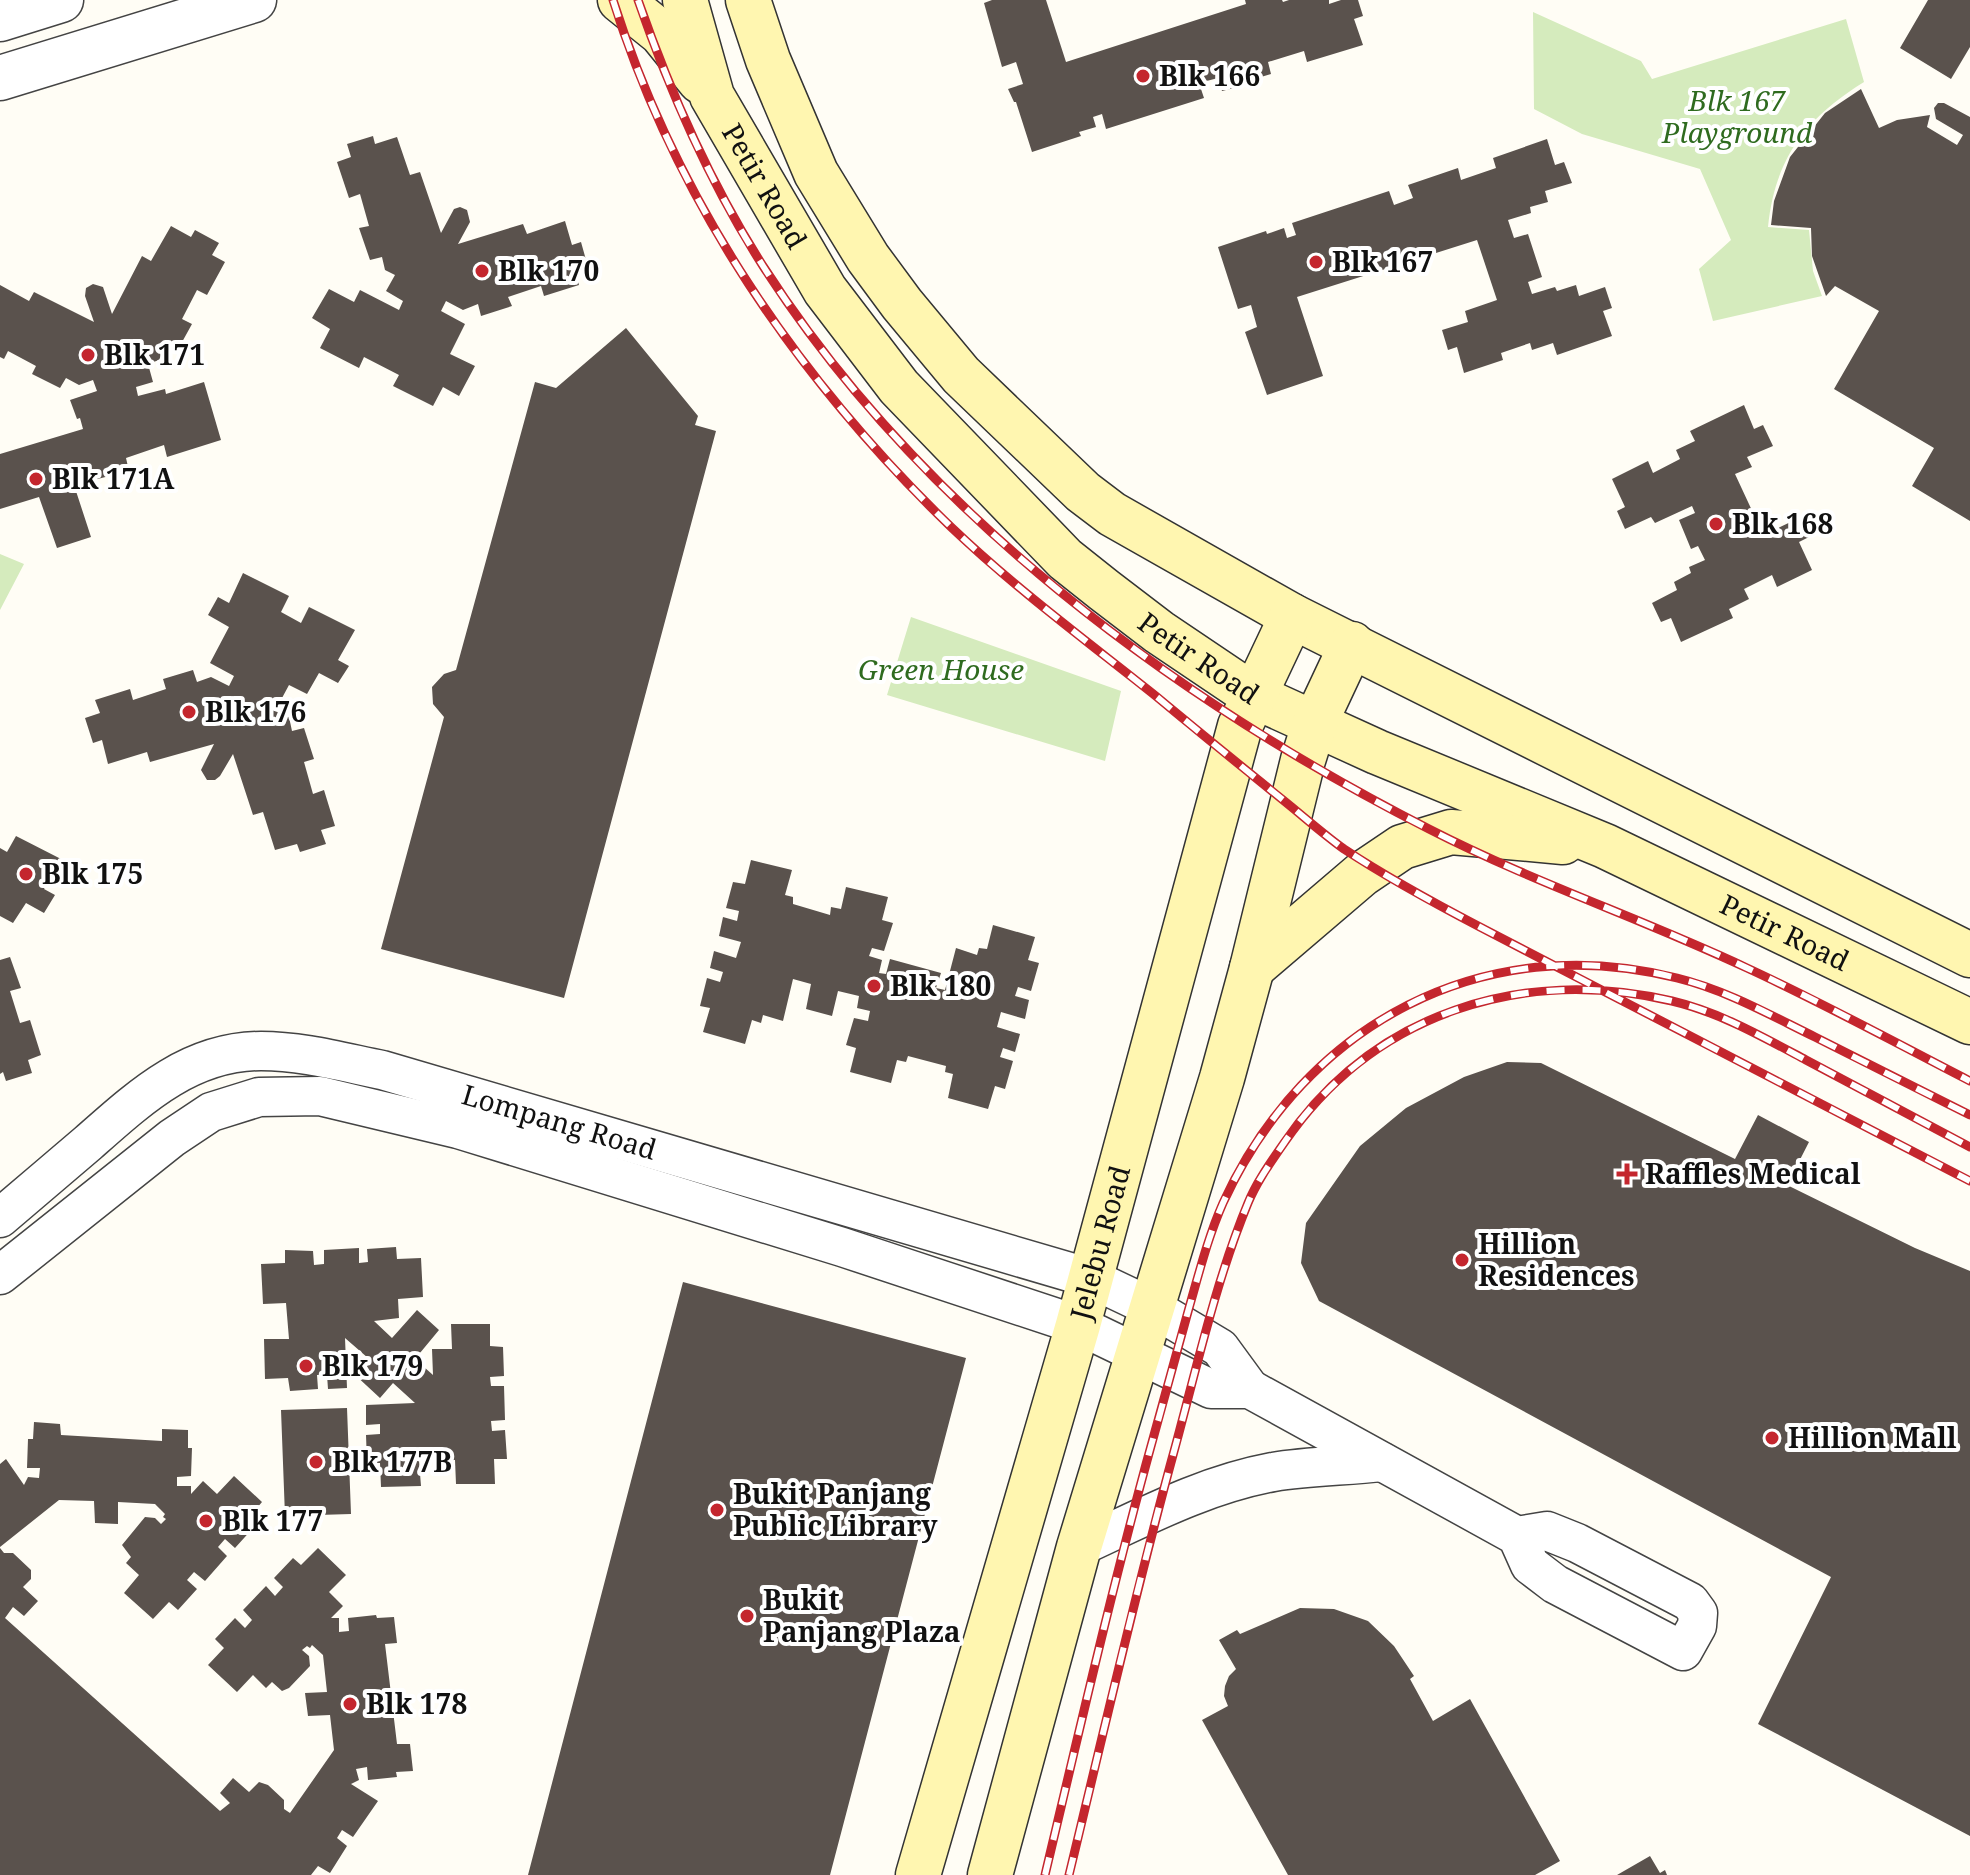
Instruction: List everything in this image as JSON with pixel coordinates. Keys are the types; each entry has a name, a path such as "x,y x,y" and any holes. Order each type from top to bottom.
{"main road":[{"path":"620,0 661,33 712,96"},
{"name":"Petir Road","path":"685,0 712,96 825,290 899,387 1065,559 1159,632 1254,696 1314,725 1614,851 1970,1022"},
{"name":"Petir Road","path":"748,0 768,60 816,173 868,258 961,375 1062,473 1112,514 1292,616 1970,955"},
{"path":"768,60 770,17 775,0"},
{"name":"Jelebu Road","path":"918,1875 1078,1325 1240,726 1292,616"},
{"path":"990,1875 1079,1547 1153,1308 1252,968 1303,760 1314,725 1352,644"},
{"path":"1252,968 1362,874 1402,847 1451,832 1614,851 1612,827 1615,798 1627,782"}],"street":[{"path":"0,19 61,0"},
{"path":"0,78 254,0"},
{"name":"Lompang Road","path":"0,1218 146,1093 181,1071 217,1057 261,1051 309,1056 382,1070 1090,1278 1153,1308 1220,1348 1250,1389"},
{"name":"Lompang Road","path":"0,1275 172,1138 211,1112 259,1097 320,1096 458,1129 842,1247 1078,1325 1139,1353"},
{"path":"1139,1353 1211,1389 1250,1389 1517,1536"},
{"path":"1079,1547 1188,1496 1214,1488 1273,1472 1382,1462"}],"green space":[{"name":"Blk 167 Playground","path":"1533,12 1641,61 1652,79 1846,19 1864,82 1826,110 1797,142 1778,180 1768,227 1809,230 1813,271 1822,296 1713,321 1699,269 1731,240 1700,169 1582,134 1534,109"},
{"path":"0,554 24,564 0,610"},
{"name":"Green House","path":"911,617 1121,691 1105,761 887,695"}],"building":[{"name":"Blk 166","path":"992,0 1046,0 1066,62 1246,4 1245,0 1329,0 1329,4 1358,0 1363,16 1354,19 1363,45 1307,62 1304,51 1268,62 1271,74 1222,91 1218,78 1199,83 1204,98 1106,129 1102,114 1093,117 1096,127 1079,132 1081,136 1032,152 1016,102 1008,89 1023,84 1016,62 1002,67 984,3"},
{"path":"1928,0 1970,0 1970,47 1951,79 1900,48"},
{"path":"1861,89 1879,128 1897,120 1930,115 1927,127 1957,145 1963,135 1936,119 1934,108 1938,103 1944,103 1970,117 1970,521 1912,486 1934,448 1834,389 1879,311 1835,286 1826,296 1812,256 1811,228 1771,225 1774,201 1790,157 1825,113"},
{"name":"Blk 170","path":"373,136 375,144 397,137 410,175 420,172 441,233 454,209 460,207 467,210 470,222 458,244 523,224 527,234 565,221 572,245 581,242 588,267 575,272 579,285 544,296 541,286 508,297 512,306 481,316 478,304 463,310 446,301 441,311 465,324 450,354 475,366 459,396 443,387 433,406 393,386 399,375 364,357 359,368 320,348 330,329 312,318 329,289 354,302 360,290 399,310 403,301 386,291 395,275 385,270 382,257 370,260 359,228 369,226 360,194 349,198 337,162 351,157 347,144"},
{"name":"Blk 167","path":"1547,139 1555,165 1564,162 1572,183 1545,191 1548,202 1530,207 1531,213 1508,220 1514,238 1528,234 1542,277 1528,282 1532,294 1576,285 1579,296 1605,287 1612,308 1603,311 1612,336 1557,355 1553,343 1532,350 1530,343 1501,353 1503,360 1464,373 1457,347 1448,350 1442,330 1468,322 1465,311 1497,300 1477,240 1297,297 1323,376 1267,395 1245,332 1257,327 1251,305 1238,309 1218,247 1284,228 1287,238 1296,235 1292,223 1389,191 1394,205 1413,198 1408,185 1458,168 1461,180 1496,168 1493,158"},
{"name":"Blk 171","path":"171,226 191,237 195,230 219,243 212,255 225,262 207,295 197,290 182,319 192,324 176,353 165,347 159,360 148,364 153,382 136,387 138,396 165,389 166,394 204,382 221,440 167,457 164,445 126,458 129,471 74,485 91,537 57,548 39,497 0,509 0,454 83,429 70,400 97,391 93,380 79,385 66,378 60,388 32,374 36,366 8,351 4,359 0,357 0,285 29,301 34,292 94,322 85,296 86,288 93,284 103,287 112,314 142,256 151,261"},
{"path":"626,328 698,416 695,425 716,431 564,998 381,949 444,717 433,704 432,687 444,674 456,670 535,382 556,388"},
{"name":"Blk 168","path":"1744,405 1754,429 1763,425 1773,446 1747,457 1752,467 1735,474 1755,517 1748,536 1771,525 1774,530 1799,518 1809,537 1799,542 1812,570 1777,587 1772,575 1744,589 1749,599 1729,609 1733,618 1681,642 1671,618 1661,622 1652,603 1677,590 1674,582 1691,573 1689,567 1705,560 1698,546 1691,549 1679,520 1695,513 1692,506 1655,523 1651,517 1625,529 1617,511 1625,507 1612,479 1648,461 1653,473 1680,459 1676,450 1695,441 1690,431"},
{"name":"Blk 176","path":"243,573 289,596 281,612 301,623 309,607 355,630 338,660 349,666 338,683 319,673 307,694 289,685 275,711 289,717 292,731 304,728 314,759 304,762 313,794 324,790 335,826 321,830 326,844 300,852 297,844 275,850 263,812 253,815 233,754 215,780 207,780 201,770 214,744 150,762 147,752 108,764 102,740 93,743 85,718 100,713 95,700 130,689 133,700 166,689 163,679 193,670 197,682 211,677 229,686 234,676 210,663 229,627 208,615 218,597 229,603"},
{"name":"Blk 175","path":"16,836 61,859 44,889 55,895 44,913 26,903 13,923 0,916 0,848 7,852"},
{"name":"Blk 180","path":"751,860 792,870 785,895 793,897 793,904 830,915 831,907 841,909 846,887 888,897 882,920 893,923 884,951 872,948 869,956 882,960 879,973 886,974 890,959 941,973 936,988 945,990 956,948 977,955 979,948 987,949 993,925 1035,937 1028,960 1039,963 1031,991 1018,987 1015,996 1029,1000 1025,1019 1001,1012 997,1027 1020,1034 1015,1052 1003,1048 1000,1057 1013,1061 1005,1089 995,1086 988,1109 948,1098 953,1074 945,1072 946,1066 908,1056 906,1062 897,1060 891,1083 850,1072 856,1048 846,1045 854,1018 868,1021 870,1011 857,1008 859,996 838,991 832,1016 806,1009 811,984 793,979 783,1021 763,1015 761,1023 752,1020 745,1044 703,1032 710,1008 700,1006 707,978 720,982 723,972 710,968 714,951 736,958 741,942 719,936 723,917 737,921 739,911 726,908 733,882 745,884"},
{"name":"Blk 175","path":"10,957 21,988 10,991 20,1023 30,1020 41,1055 28,1060 32,1073 6,1081 3,1072 0,1074 0,960"},
{"name":"Hillion Mall","path":"1507,1062 1541,1063 1735,1159 1758,1115 1809,1142 1787,1185 1915,1248 1970,1271 1970,1836 1758,1724 1831,1577 1319,1301 1301,1263 1306,1223 1360,1146 1406,1108 1464,1077"},
{"name":"Blk 179","path":"396,1247 397,1259 421,1258 423,1297 398,1299 399,1318 374,1321 392,1338 417,1310 439,1330 415,1359 433,1375 432,1349 452,1349 451,1324 490,1324 490,1346 503,1347 504,1376 490,1377 491,1386 504,1386 505,1420 491,1421 492,1431 505,1430 507,1459 494,1459 495,1484 456,1484 455,1460 419,1461 421,1486 381,1487 380,1463 367,1463 366,1435 380,1434 380,1424 366,1425 366,1405 415,1403 393,1383 380,1398 353,1373 368,1358 345,1338 347,1388 328,1389 327,1375 317,1375 318,1389 290,1391 288,1378 265,1379 264,1339 289,1339 286,1303 263,1304 261,1264 285,1263 285,1250 313,1251 314,1265 324,1264 324,1250 359,1248 359,1263 368,1262 367,1249"},
{"name":"Bukit Panjang Plaza","path":"683,1282 966,1358 830,1875 528,1875"},
{"name":"Blk 177B","path":"347,1408 351,1514 285,1516 281,1410"},
{"name":"Blk 177","path":"34,1422 60,1424 61,1435 162,1441 162,1429 188,1430 188,1448 192,1448 191,1476 177,1477 177,1486 191,1486 191,1494 203,1481 217,1494 234,1476 262,1502 247,1520 254,1527 235,1548 225,1539 218,1547 227,1556 205,1581 194,1572 187,1580 197,1589 178,1610 169,1602 153,1619 124,1593 139,1575 126,1563 131,1557 122,1545 145,1517 155,1518 161,1524 166,1519 155,1504 118,1502 118,1524 95,1523 94,1501 59,1500 0,1547 0,1464 6,1459 24,1485 28,1477 39,1478 40,1468 27,1468 28,1439 33,1439"},
{"path":"0,1548 4,1553 13,1553 31,1570 31,1579 23,1587 38,1601 24,1616 13,1607 5,1618 220,1811 230,1803 220,1793 233,1778 249,1792 259,1782 268,1785 284,1800 284,1809 290,1813 334,1750 330,1715 308,1716 305,1693 327,1692 323,1655 312,1645 302,1650 309,1656 310,1666 289,1688 282,1691 272,1682 266,1688 253,1675 237,1692 208,1665 224,1648 215,1639 235,1618 245,1628 252,1620 243,1610 266,1586 275,1596 283,1587 274,1578 293,1558 301,1565 318,1548 346,1575 329,1592 343,1606 331,1618 339,1618 339,1632 349,1631 348,1618 394,1617 397,1643 385,1644 397,1744 410,1744 413,1771 396,1772 397,1777 368,1780 367,1767 356,1769 359,1780 351,1784 378,1801 353,1837 342,1830 337,1838 347,1846 330,1873 318,1866 311,1875 0,1875"},
{"path":"1300,1608 1334,1609 1368,1621 1394,1646 1414,1676 1410,1679 1433,1721 1470,1699 1560,1861 1535,1875 1288,1875 1202,1720 1228,1706 1224,1696 1225,1686 1236,1669 1219,1640 1237,1630 1240,1634"},
{"path":"1650,1856 1660,1873 1665,1870 1667,1875 1617,1875"}],"railway":[{"path":"613,0 640,75 671,147 708,217 749,284 794,349 843,411 895,470 1000,572 1361,860 1463,918 1970,1181"},
{"path":"638,0 678,103 709,170 763,266 826,355 897,439 975,517 1058,590 1147,658 1239,720 1333,777 1429,829 1747,968 1970,1081"},
{"path":"1045,1875 1137,1499 1213,1229 1223,1203 1258,1140 1301,1085 1352,1040 1408,1005 1470,980 1536,967 1605,966 1677,978 1730,996 1970,1115"},
{"path":"1069,1875 1159,1507 1236,1233 1256,1187 1284,1143 1320,1098 1361,1061 1406,1032 1455,1010 1506,996 1560,990 1616,992 1672,1001 1724,1018 1970,1147"}],"place":[{"name":"Blk 166","path":"1143,76"},
{"name":"Blk 167","path":"1316,262"},
{"name":"Blk 170","path":"482,271"},
{"name":"Blk 171","path":"88,355"},
{"name":"Blk 171A","path":"36,479"},
{"name":"Blk 168","path":"1716,524"},
{"name":"Blk 176","path":"189,712"},
{"name":"Blk 175","path":"26,874"},
{"name":"Blk 180","path":"874,986"},
{"name":"Raffles Medical","path":"1627,1174"},
{"name":"Hillion Residences","path":"1462,1260"},
{"name":"Blk 179","path":"306,1366"},
{"name":"Hillion Mall","path":"1772,1438"},
{"name":"Blk 177B","path":"316,1462"},
{"name":"Bukit Panjang Public Library","path":"717,1510"},
{"name":"Blk 177","path":"206,1521"},
{"name":"Bukit Panjang Plaza","path":"747,1616"},
{"name":"Blk 178","path":"350,1704"}]}
